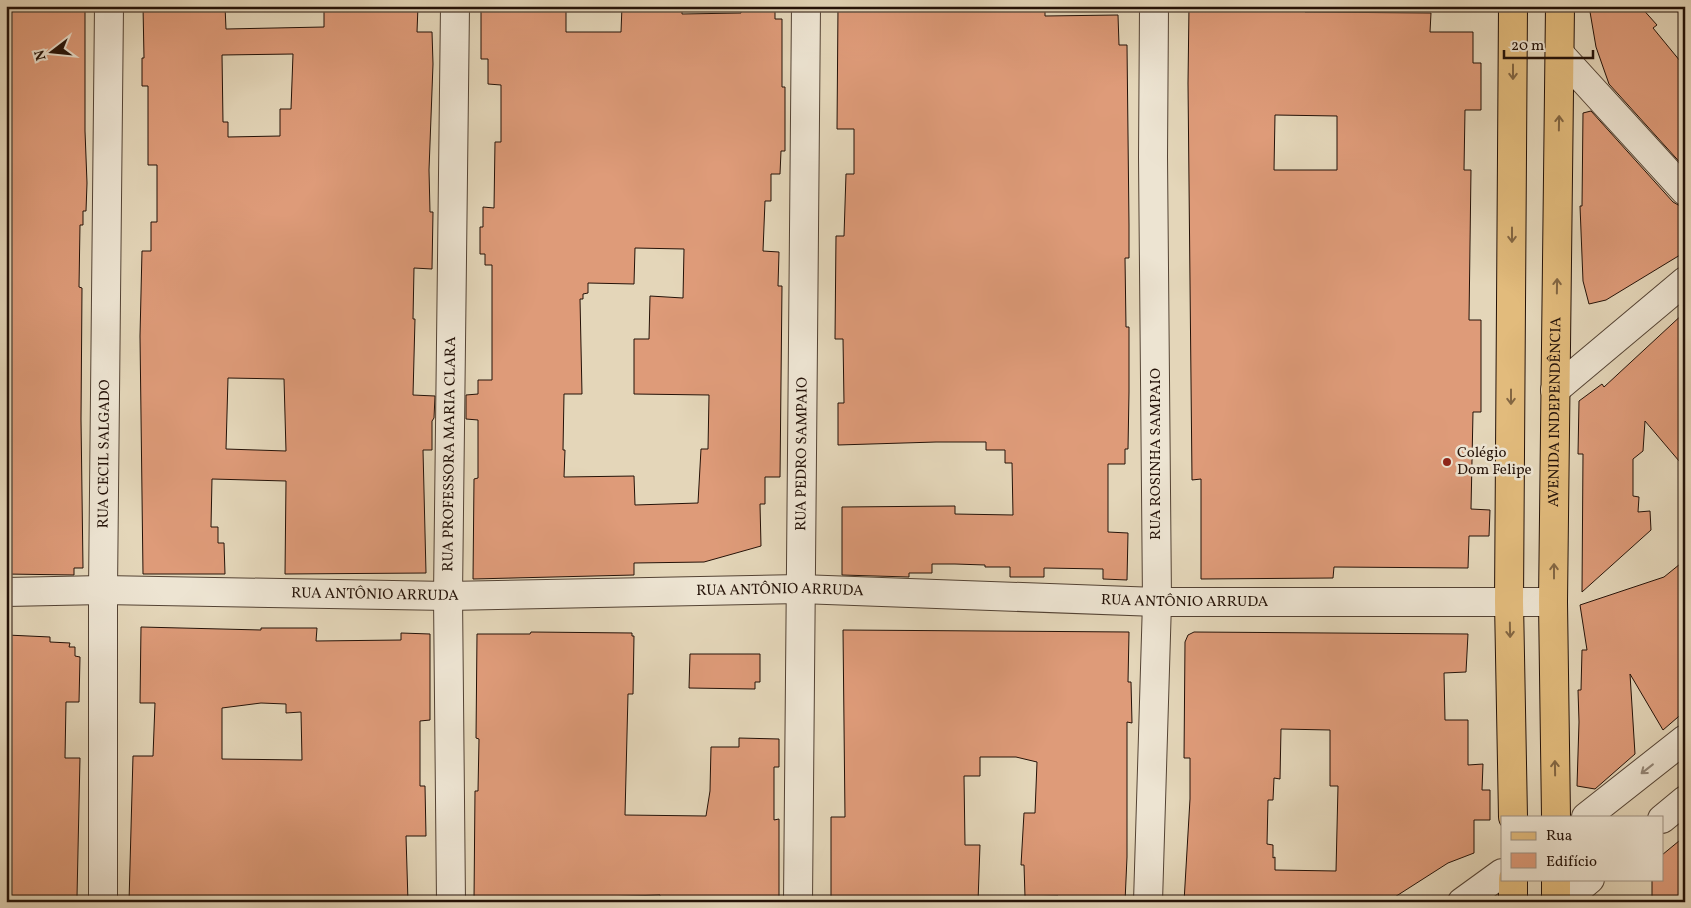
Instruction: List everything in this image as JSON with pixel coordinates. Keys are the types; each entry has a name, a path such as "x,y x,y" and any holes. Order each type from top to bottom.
{"main road":[{"path":"1513,6 1509,602 1513,816"},
{"name":"AVENIDA INDEPENDÊNCIA","path":"1556,816 1553,602 1560,6"},
{"path":"1513,880 1513,902"},
{"path":"1556,880 1556,902"}],"street":[{"name":"RUA CECIL SALGADO","path":"103,902 103,590 109,6"},
{"name":"RUA PROFESSORA MARIA CLARA","path":"451,902 448,596 455,6"},
{"name":"RUA PEDRO SAMPAIO","path":"798,902 806,6"},
{"name":"RUA ROSINHA SAMPAIO","path":"1148,902 1157,602 1153,157 1154,6"},
{"path":"1560,54 1685,191"},
{"path":"1555,390 1685,280"},
{"name":"RUA ANTÔNIO ARRUDA","path":"6,592 103,590 448,596 800,590 1157,602 1553,602"},
{"path":"1587,816 1685,739"},
{"path":"1664,817 1685,800"},
{"path":"1462,902 1501,874"},
{"path":"1563,902 1589,880"}],"building":[{"path":"6,6 85,6 87,183 86,211 83,211 83,225 80,225 79,287 82,288 83,568 74,568 74,575 6,574"},
{"path":"143,6 225,6 226,29 324,27 324,6 418,6 417,32 432,32 433,64 429,170 430,212 433,212 432,269 414,268 413,319 415,319 413,395 435,396 434,418 432,421 432,450 423,450 426,573 285,574 286,481 212,479 211,527 218,527 218,543 224,543 225,574 143,574 140,336 142,251 151,251 151,222 157,222 157,165 148,165 148,86 142,86 142,58 144,58","holes":["293,54 291,109 280,109 280,136 228,137 228,122 223,122 222,55","228,378 284,379 286,451 226,449"]},
{"path":"481,6 566,6 566,32 621,32 622,6 682,6 682,14 741,13 741,10 775,10 775,19 782,19 782,87 785,87 785,151 781,151 780,174 771,174 771,201 765,201 763,251 779,252 778,286 782,286 780,477 765,477 765,504 760,504 761,546 704,562 634,563 634,575 473,579 474,479 478,478 478,420 466,419 466,395 478,394 478,380 492,380 492,265 485,265 485,254 480,254 480,227 483,227 483,207 494,208 495,142 501,142 501,85 488,84 488,59 481,59","holes":["635,248 684,249 683,298 650,296 649,339 634,339 634,394 709,395 708,449 701,449 698,503 635,505 634,476 564,477 564,394 582,394 580,299 583,299 583,294 588,293 588,283 634,284"]},
{"path":"838,6 922,6 922,9 992,8 992,11 1045,9 1045,16 1118,15 1119,45 1127,45 1129,258 1125,258 1126,327 1129,327 1128,449 1125,449 1125,464 1108,464 1108,532 1128,533 1127,580 1103,579 1103,569 1044,568 1044,577 1010,577 1010,567 955,564 932,564 932,573 909,573 909,577 842,575 842,507 955,506 955,514 1013,515 1012,463 1005,463 1005,450 986,450 986,442 838,445 838,403 844,403 843,339 835,339 836,236 844,236 846,174 854,174 854,129 837,129"},
{"path":"1189,6 1305,6 1305,12 1431,13 1430,32 1473,32 1473,63 1481,63 1481,110 1465,110 1464,170 1471,170 1469,320 1481,320 1481,412 1473,412 1471,509 1490,510 1489,536 1469,536 1468,568 1334,567 1333,578 1201,579 1201,479 1192,480","holes":["1275,115 1337,116 1337,170 1274,170"]},
{"path":"1589,6 1640,6 1657,25 1653,28 1685,67 1685,168 1609,84 1596,47"},
{"path":"1591,111 1673,202 1680,206 1685,206 1685,252 1606,300 1589,304 1583,281 1580,206 1582,206 1583,113"},
{"path":"1685,312 1685,468 1645,421 1643,451 1633,459 1633,496 1639,497 1638,512 1650,511 1651,530 1582,592 1583,454 1578,454 1579,401 1602,384 1604,387"},
{"path":"1685,560 1685,711 1663,730 1630,674 1635,754 1595,789 1577,786 1578,690 1581,690 1582,650 1587,650 1580,605 1664,577"},
{"path":"141,627 261,630 261,628 317,628 316,641 401,640 401,633 430,634 430,720 420,721 420,786 425,786 426,836 406,836 408,902 129,902 133,756 153,756 155,703 140,703","holes":["261,703 286,704 286,713 301,712 302,760 222,759 222,708"]},
{"path":"843,630 1129,632 1128,682 1131,682 1132,723 1127,722 1125,902 1058,902 1058,896 1025,897 1024,865 1021,865 1024,813 1035,813 1037,762 1016,757 980,757 980,776 964,776 965,845 980,845 978,902 831,902 831,817 845,817"},
{"path":"531,632 632,633 632,636 634,636 633,694 628,694 625,815 706,816 710,791 711,747 739,747 739,738 779,739 779,767 774,767 774,820 779,819 779,902 660,902 660,895 574,898 574,902 482,902 482,900 474,899 475,791 478,791 479,739 476,738 477,634 530,634"},
{"path":"1194,632 1468,634 1466,672 1444,673 1445,720 1468,720 1468,765 1483,764 1482,790 1490,790 1490,820 1474,820 1474,853 1448,863 1387,902 1184,902 1190,799 1190,758 1184,758 1185,642 1188,635","holes":["1281,729 1330,730 1330,786 1338,786 1336,871 1275,870 1273,845 1267,844 1268,800 1273,800 1274,778 1280,779"]},
{"path":"7,635 50,637 50,642 70,643 69,647 75,647 75,656 80,657 79,702 66,702 65,758 80,758 77,897 75,897 75,902 6,902"},
{"path":"690,654 760,654 760,682 755,682 755,689 689,688"},
{"path":"1685,836 1685,902 1652,902 1652,880 1664,880 1664,853"}],"place":[{"name":"Colégio Dom Felipe","path":"1447,462"}]}
